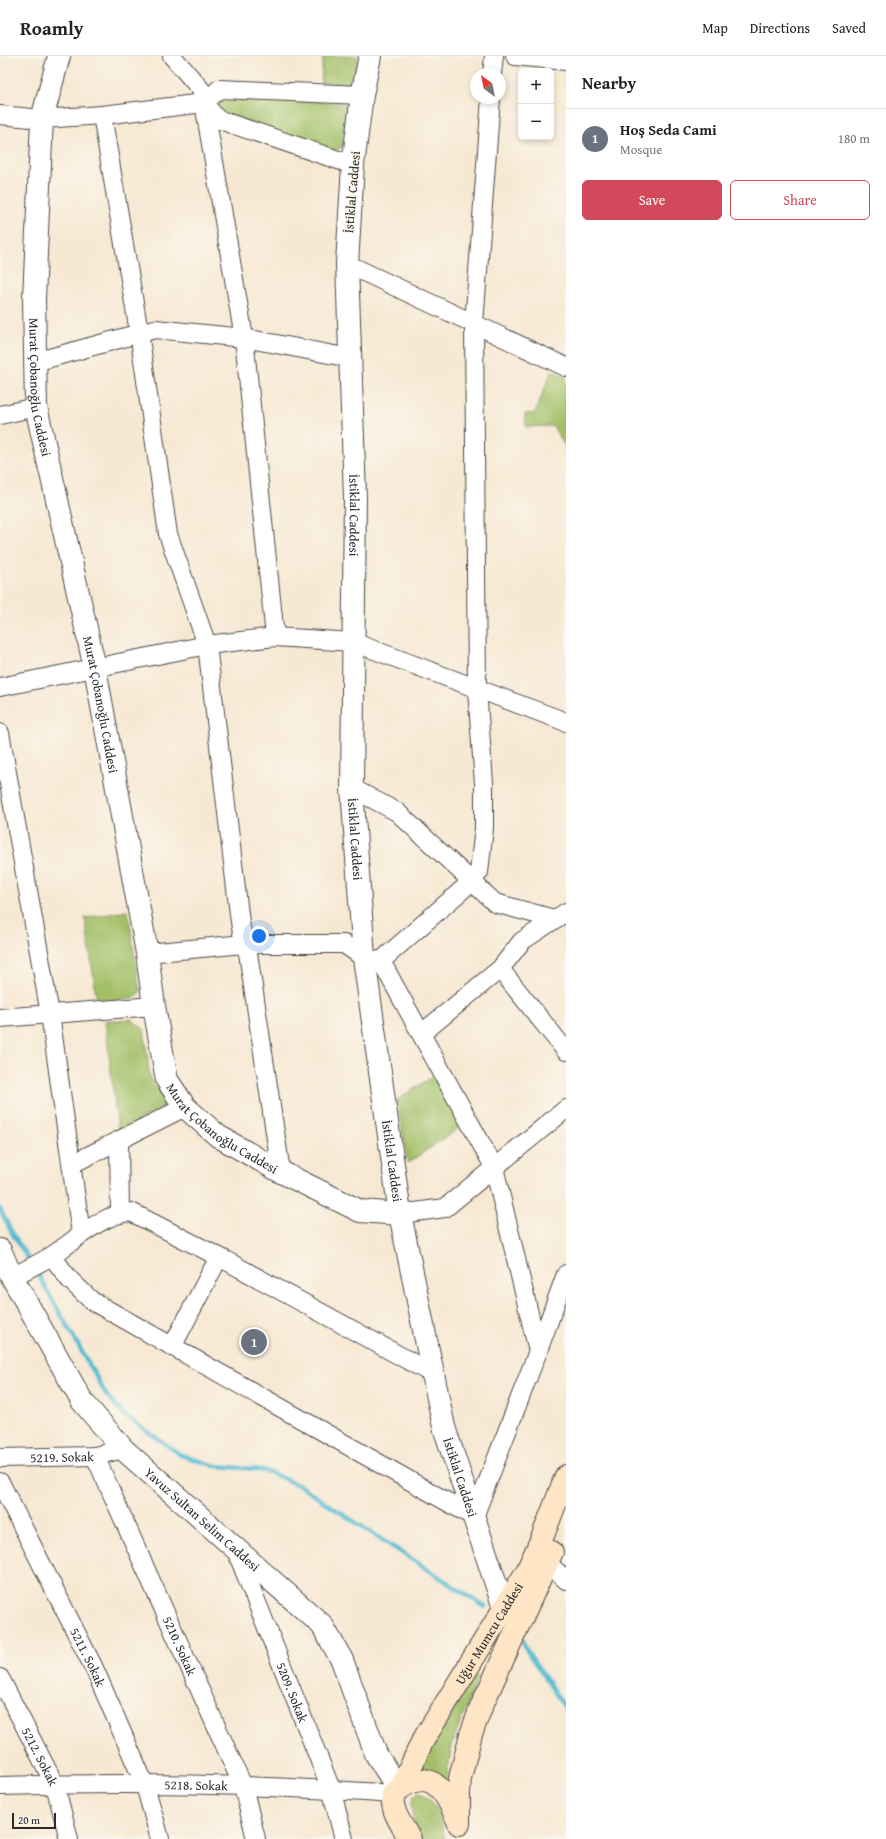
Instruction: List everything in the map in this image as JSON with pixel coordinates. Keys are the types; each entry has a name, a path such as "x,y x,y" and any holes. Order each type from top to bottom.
{"main road":[{"name":"Uğur Mumcu Caddesi","path":"398,1790 422,1742 534,1556 566,1476"},
{"name":"Uğur Mumcu Caddesi","path":"461,1832 458,1793 460,1778 471,1734 482,1705 566,1519"},
{"path":"398,1790 412,1781 421,1779 435,1784 444,1793 461,1832"},
{"name":"Yavuz Sultan Selim Caddesi","path":"398,1790 392,1800 394,1808 410,1839"}],"street":[{"name":"Murat Çobanoğlu Caddesi","path":"59,56 42,119 34,299 36,407 94,668 147,953 154,1006 167,1080 185,1107 218,1136 281,1172 360,1211 400,1214"},
{"path":"172,56 203,92 244,338 275,637"},
{"name":"İstiklal Caddesi","path":"370,56 362,96 353,165 347,264 355,498 352,788 373,960 400,1214 444,1427 504,1608"},
{"path":"493,68 494,56"},
{"path":"515,56 566,61"},
{"path":"0,115 42,119 102,115 204,103 219,89 362,96"},
{"path":"204,103 217,119 353,165"},
{"path":"373,960 471,882 479,872 484,828 484,783 477,690 474,324 491,104"},
{"path":"102,115 139,332 168,534 207,645 244,944 248,953 281,1172"},
{"path":"347,264 566,367"},
{"path":"35,362 139,332 155,329 244,338 350,358"},
{"path":"0,415 36,407"},
{"path":"0,687 207,645 275,637 354,642 477,690 566,722"},
{"path":"0,733 50,1014 81,1234"},
{"path":"352,788 396,812 495,903 560,916"},
{"path":"421,1034 500,969 522,941 560,916"},
{"path":"147,953 244,944 344,944 373,960 421,1034 494,1167 538,1351"},
{"path":"500,969 566,1051"},
{"path":"0,1018 154,1006"},
{"path":"72,1164 185,1107"},
{"path":"400,1214 446,1208 566,1109"},
{"path":"119,1141 120,1213"},
{"path":"18,1274 47,1258 81,1234 120,1213 131,1212 219,1257 433,1374"},
{"name":"Yavuz Sultan Selim Caddesi","path":"0,1250 18,1274 82,1401 123,1449 309,1612 325,1630 342,1660 376,1754 398,1790"},
{"path":"172,1347 219,1257"},
{"path":"47,1258 92,1301 474,1517 566,1274"},
{"name":"5219. Sokak","path":"0,1458 95,1456 123,1449"},
{"name":"5210. Sokak","path":"95,1456 243,1786 256,1839"},
{"name":"5211. Sokak","path":"0,1482 94,1668 145,1785 160,1839"},
{"name":"5209. Sokak","path":"235,1547 331,1789 344,1839"},
{"path":"547,1563 566,1580"},
{"name":"5212. Sokak","path":"0,1678 55,1784 69,1839"},
{"name":"5218. Sokak","path":"0,1786 55,1784 243,1786 398,1790"}],"green space":[{"path":"323,56 358,56 354,81 350,84 321,82"},
{"path":"223,97 344,103 348,109 342,147 333,151 220,112 216,106 218,100"},
{"path":"552,370 566,377 566,448 553,426 526,427 525,414 535,413"},
{"path":"128,911 140,992 134,999 97,1002 85,918"},
{"path":"131,1019 144,1029 150,1079 164,1096 165,1106 118,1131 105,1021"},
{"path":"433,1076 462,1126 408,1163 397,1100"},
{"path":"475,1675 478,1677 452,1746 445,1787 418,1769"},
{"path":"419,1792 425,1795 434,1805 440,1819 445,1839 422,1839 412,1813 413,1796"}],"waterway":[{"path":"0,1209 13,1235 31,1263"},
{"path":"35,1269 107,1396 124,1415 181,1455 216,1466 255,1469 269,1472 300,1486 485,1607"},
{"path":"522,1639 527,1651 566,1709"}],"place":[{"name":"Hoş Seda Cami","path":"254,1342"}]}
